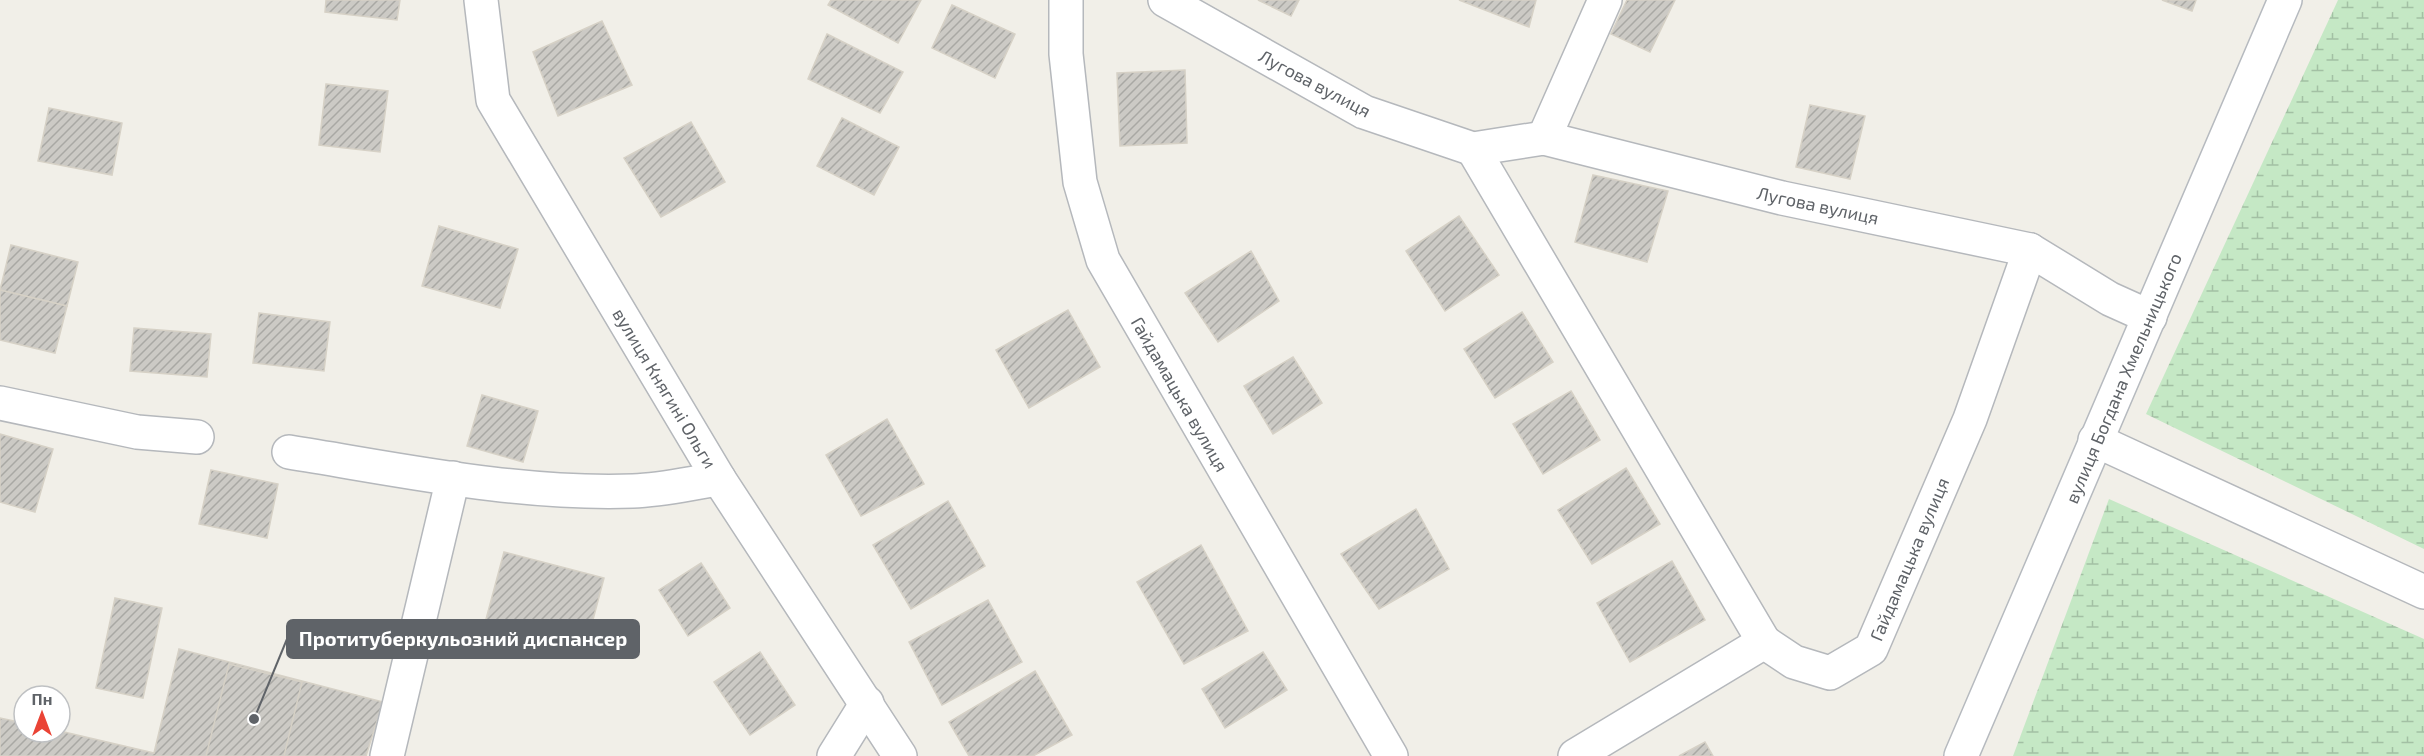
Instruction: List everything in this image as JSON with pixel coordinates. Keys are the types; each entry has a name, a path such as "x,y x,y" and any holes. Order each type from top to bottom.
{"street":[{"name":"вулиця Княгині Ольги","path":"482,0 493,100 719,479 900,756"},
{"name":"Гайдамацька вулиця","path":"1066,0 1065,54 1080,182 1103,260 1391,756"},
{"name":"Лугова вулиця","path":"1165,0 1364,112 1473,149 1544,138 1782,198 2030,250 2110,299 2150,317"},
{"path":"1544,138 1605,0"},
{"name":"вулиця Богдана Хмельницького","path":"1961,756 2285,0"},
{"path":"1473,149 1764,642 1575,756"},
{"name":"Гайдамацька вулиця","path":"1764,642 1794,662 1830,674 1871,649 1970,419 2030,250"},
{"path":"0,403 137,432 197,437"},
{"path":"2095,440 2424,592"},
{"path":"289,452 453,478 557,489 635,491 719,479"},
{"path":"387,756 453,478"},
{"path":"834,756 867,704"}],"green space":[{"path":"2338,0 2424,0 2424,549 2146,414"},
{"path":"2109,499 2424,639 2424,756 2013,756"}],"building":[{"path":"326,0 400,0 397,20 325,12"},
{"path":"831,0 921,0 898,43 828,5"},
{"path":"1258,0 1299,0 1291,16"},
{"path":"1459,0 1536,0 1529,27"},
{"path":"1627,0 1675,0 1650,52 1611,34"},
{"path":"2162,0 2196,0 2192,11"},
{"path":"952,5 1015,34 995,78 932,48"},
{"path":"602,21 632,85 558,116 533,52"},
{"path":"827,34 903,72 880,113 808,79"},
{"path":"1185,70 1187,143 1120,146 1117,73"},
{"path":"326,84 388,91 380,152 319,145"},
{"path":"1810,105 1865,116 1850,179 1796,167"},
{"path":"49,108 122,123 112,175 38,161"},
{"path":"842,118 899,147 874,195 817,166"},
{"path":"691,122 725,182 661,217 624,158"},
{"path":"1593,175 1668,191 1647,262 1575,242"},
{"path":"1459,216 1499,275 1445,311 1406,251"},
{"path":"439,226 518,249 500,308 422,286"},
{"path":"11,245 78,262 67,306 0,290"},
{"path":"1251,251 1279,301 1218,342 1185,293"},
{"path":"0,290 67,306 55,353 0,340"},
{"path":"1068,310 1100,367 1029,408 996,350"},
{"path":"1522,312 1553,362 1495,398 1464,349"},
{"path":"259,313 330,322 324,371 253,363"},
{"path":"134,328 211,334 207,377 130,371"},
{"path":"1293,357 1322,403 1273,434 1244,386"},
{"path":"1571,391 1600,440 1543,474 1513,424"},
{"path":"482,395 538,411 523,462 467,446"},
{"path":"887,419 924,484 861,516 826,455"},
{"path":"0,434 53,449 35,512 0,502"},
{"path":"1626,468 1660,524 1592,564 1558,510"},
{"path":"211,470 278,484 267,538 199,524"},
{"path":"948,501 985,566 911,609 873,545"},
{"path":"1416,509 1449,569 1379,609 1341,554"},
{"path":"1201,545 1248,631 1184,664 1137,582"},
{"path":"504,552 604,578 585,650 485,623"},
{"path":"1672,561 1705,620 1630,662 1597,603"},
{"path":"701,563 730,608 688,636 659,590"},
{"path":"115,598 162,608 143,698 96,688"},
{"path":"988,600 1022,662 942,705 909,642"},
{"path":"179,649 383,702 366,756 0,756 0,718 12,720 12,744 72,744 72,734 154,753"},
{"path":"760,652 795,705 750,735 714,682"},
{"path":"1263,652 1287,690 1225,728 1202,689"},
{"path":"229,664 302,682 284,756 206,756"},
{"path":"1035,671 1072,735 1033,756 969,756 949,722"},
{"path":"1705,742 1713,756 1679,756"}],"place":[{"name":"Протитуберкульозний диспансер","path":"254,719"}]}
